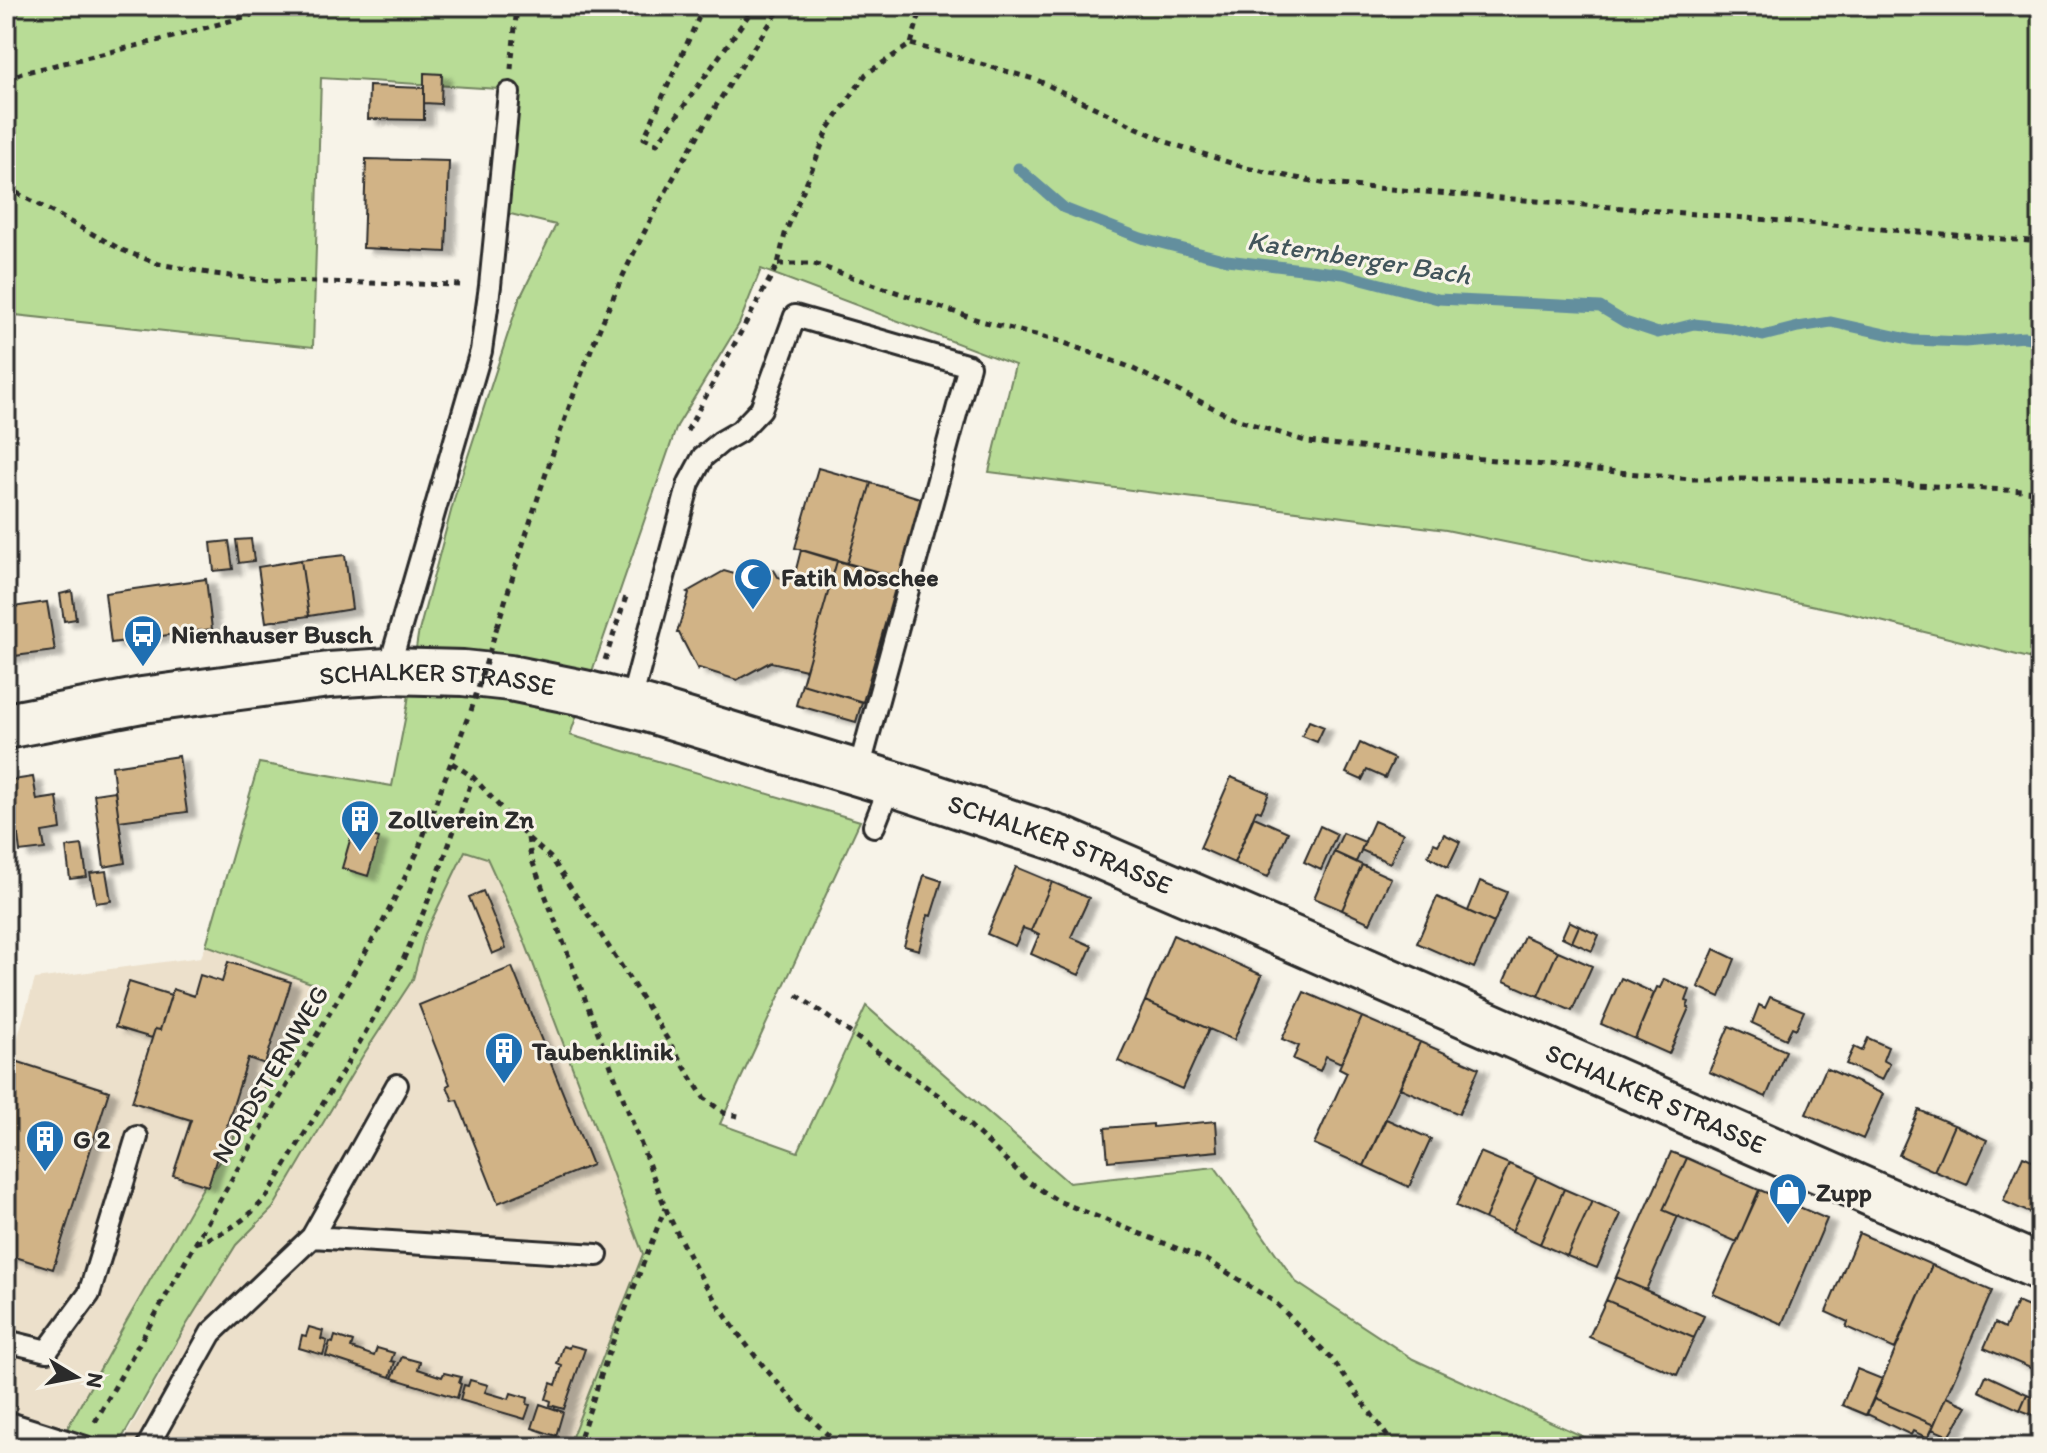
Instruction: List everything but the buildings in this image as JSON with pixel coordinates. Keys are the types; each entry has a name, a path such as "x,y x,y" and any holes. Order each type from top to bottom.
{"street":[{"name":"SCHALKER STRASSE","path":"11,724 142,700 329,675 388,671 510,678 630,705 875,778 1060,839 2041,1268"}],"lane":[{"path":"388,671 481,351 509,93"},
{"path":"630,705 689,483 703,457 740,431 761,409 795,316 969,366 875,778 874,826"},
{"path":"147,1447 211,1333 312,1237 397,1085"},
{"path":"6,1341 47,1351 89,1294 137,1137"},
{"path":"312,1237 597,1255"},
{"path":"6,1422 83,1446"}],"path":[{"path":"6,80 22,73 169,38 283,6"},
{"path":"509,93 517,6"},
{"path":"704,6 644,138 657,144 755,6"},
{"name":"NORDSTERNWEG","path":"83,1446 195,1243 381,926 417,853 471,711 571,404 595,340 656,209 743,62 782,6"},
{"path":"922,6 911,44 866,74 829,128 785,234 778,264 814,264 981,321 1059,341 1127,366 1236,419 1308,442 1690,479 1809,479 2041,492"},
{"path":"911,44 1037,80 1180,146 1246,168 1327,184 2041,242"},
{"path":"6,187 122,250 159,264 269,281 490,286"},
{"path":"452,763 473,777 528,838 552,859 704,1098 724,1113 743,1117"},
{"path":"195,1243 221,1234 255,1211 268,1195 336,1082 395,977 473,777"},
{"path":"528,838 531,858 665,1207 683,1246 706,1288 738,1334 790,1399 841,1447"},
{"path":"797,995 938,1095 1029,1182 1058,1201 1209,1261 1275,1302 1332,1359 1395,1447"},
{"path":"577,1447 610,1349 665,1207"}],"shaded area":[{"name":"Taubenklinik","path":"465,851 487,858 523,937 643,1254 568,1447 120,1447 187,1324 236,1245 273,1208 362,1057 413,979 425,934"},
{"path":"206,945 325,987 201,1191 56,1447 6,1447 6,1048 14,1050 35,979 201,957"}],"green space":[{"path":"6,6 2041,6 2041,661 1840,611 1446,530 989,472 1015,365 761,269 739,324 677,426 570,735 860,821 720,1124 798,1152 866,1006 1069,1183 1215,1167 1296,1282 1413,1359 1606,1447 568,1447 643,1254 523,937 487,858 465,851 425,934 413,979 362,1057 273,1208 236,1245 117,1447 57,1447 201,1191 325,988 206,945 259,763 392,786 418,635 455,496 519,300 556,225 502,212 515,90 321,78 313,347 6,314"}],"waterway":[{"name":"Katernberger Bach","path":"1018,168 1064,208 1141,238 1227,260 1343,274 1438,299 1600,307 1625,322 1658,333 1694,324 1763,336 1831,322 1913,340 1965,342 2024,337 2041,340"}],"place":[{"name":"Fatih Moschee","path":"753,611"},
{"name":"Nienhauser Busch","path":"143,668"},
{"name":"Zollverein Zn","path":"360,853"},
{"name":"Taubenklinik","path":"504,1085"},
{"name":"G 2","path":"45,1173"},
{"name":"Zupp","path":"1788,1226"}]}
